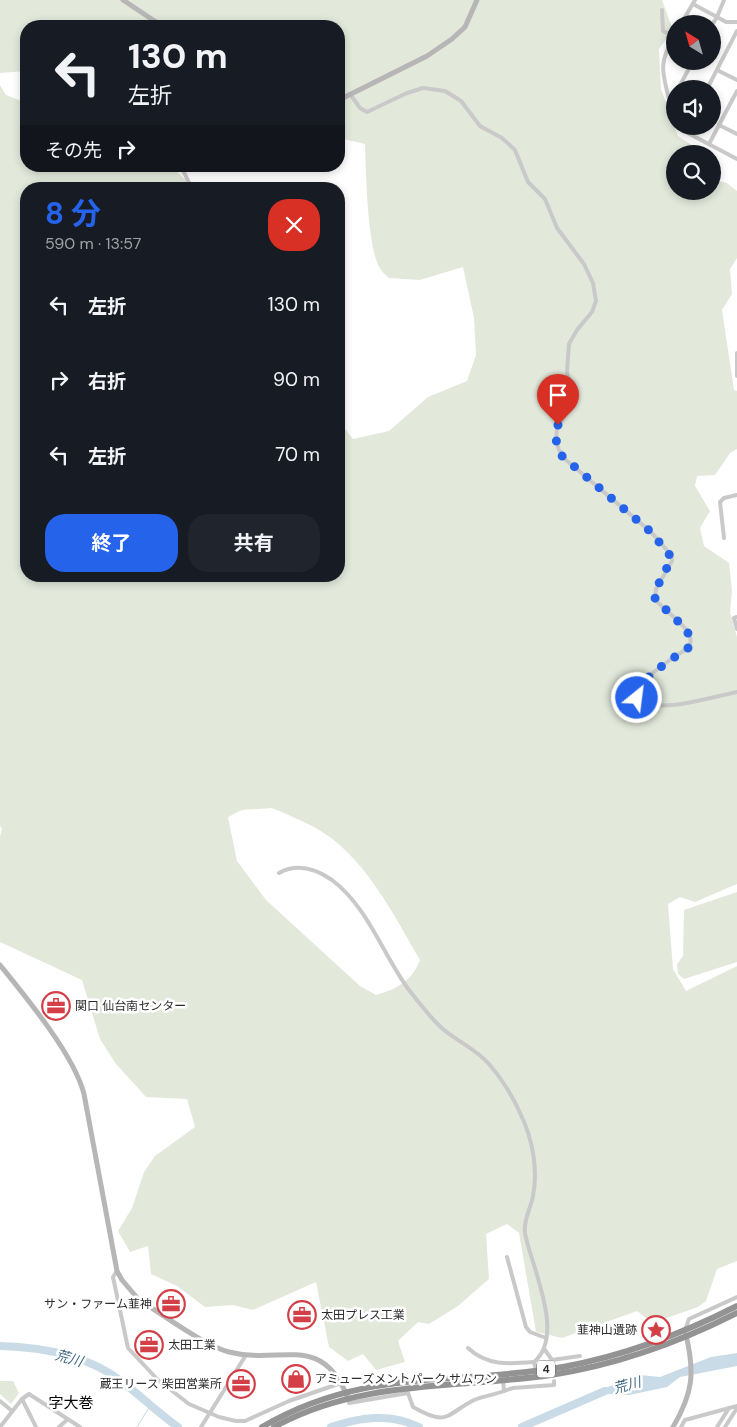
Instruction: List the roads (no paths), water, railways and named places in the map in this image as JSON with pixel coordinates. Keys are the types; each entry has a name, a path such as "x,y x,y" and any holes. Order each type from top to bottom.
{"highway":[{"name":"4","path":"273,1424 310,1402 412,1380 536,1370 590,1361 686,1333 737,1306"},
{"name":"4","path":"262,1427 287,1420 347,1394 548,1375 594,1367 638,1355 686,1333 737,1313"}],"street":[{"path":"123,0 153,20"},
{"path":"345,97 426,56 452,39 465,27 477,0"},
{"path":"717,15 724,0"},
{"path":"686,15 694,2 715,15"},
{"path":"662,10 663,31 666,32"},
{"path":"721,19 726,22 737,22"},
{"path":"721,62 737,31"},
{"path":"666,51 663,57 662,68 666,86"},
{"path":"712,80 717,70 737,80"},
{"path":"350,94 360,108 367,112 417,89 430,88 444,92 465,104 480,126 502,138 515,150 528,182 545,199 557,228 589,272 595,295 595,306 592,312 577,330 569,344 566,371 572,404 556,432 559,450 573,466 651,532 669,552 672,561 656,589 655,599 683,626 691,638 688,648 644,680 639,688 637,698 642,704 653,705 737,692"},
{"path":"721,121 737,91"},
{"path":"730,104 737,107"},
{"path":"721,126 737,134"},
{"path":"692,135 737,159"},
{"path":"709,144 714,135"},
{"path":"737,353 737,376"},
{"path":"724,538 720,502 724,498 737,495"},
{"path":"737,617 734,618 737,629"},
{"path":"279,873 290,868 307,869 333,881 349,895 370,926 398,974 420,1004 444,1029 477,1052 489,1064 514,1101 526,1129 534,1158 533,1195 526,1220 525,1232 543,1297 546,1338 544,1350 534,1362 515,1364 486,1362 468,1348"},
{"path":"0,965 67,1055 78,1074 84,1094 117,1271 139,1300 214,1346 228,1352 246,1355 314,1357 331,1368 347,1394 349,1403 408,1393 413,1407 439,1418 449,1417 476,1399 513,1388 554,1385 554,1382"},
{"path":"507,1256 526,1327 530,1332 546,1338"},
{"path":"117,1271 113,1277 128,1348 172,1392 209,1413 231,1420 245,1421 295,1399 341,1383"},
{"path":"673,1427 689,1396 691,1382 686,1333 689,1319 737,1297"},
{"path":"544,1350 552,1360 580,1356"},
{"path":"200,1427 246,1355"},
{"path":"534,1362 536,1370"},
{"path":"503,1379 504,1391"},
{"path":"0,1427 22,1399 29,1394 80,1427"},
{"path":"22,1399 36,1427"},
{"path":"0,1401 12,1411"},
{"path":"681,1427 685,1420 737,1407"},
{"path":"725,1427 737,1407"},
{"path":"717,1427 729,1408"},
{"path":"59,1427 68,1419"}],"water":[{"path":"737,1353 737,1366 680,1377 667,1387 629,1395 592,1393 640,1375 660,1377 711,1357"}],"waterway":[{"name":"荒川","path":"0,1346 31,1348 63,1354 94,1365 121,1381 178,1427"},
{"name":"荒川","path":"522,1427 605,1391"},
{"path":"137,1427 150,1406"},
{"name":"荒川","path":"331,1427 375,1418 397,1420 419,1427"}],"place":[{"name":"関口 仙台南センター","path":"56,1006"},
{"name":"サン・ファーム韮神","path":"171,1304"},
{"name":"太田プレス工業","path":"302,1315"},
{"name":"韮神山遺跡","path":"656,1330"},
{"name":"太田工業","path":"149,1345"},
{"name":"アミューズメントパーク サムワン","path":"296,1379"},
{"name":"蔵王リース 柴田営業所","path":"241,1384"}],"district":[{"name":"字大巻","path":"71,1403"}]}
